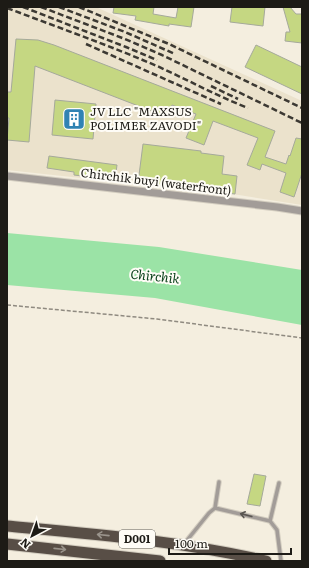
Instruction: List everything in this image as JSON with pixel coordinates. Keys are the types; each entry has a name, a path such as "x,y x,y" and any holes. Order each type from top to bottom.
{"highway":[{"name":"D001","path":"7,526 213,549 266,561"},
{"name":"D001","path":"7,544 160,561"}],"street":[{"name":"Chirchik buyi (waterfront)","path":"7,176 302,211"}],"lane":[{"path":"183,545 208,513 215,508 220,482"},
{"path":"270,521 279,483"},
{"path":"215,508 270,521 277,530 281,561"}],"path":[{"path":"7,304 157,319 302,338"}],"shaded area":[{"path":"7,7 96,7 302,101 302,205 239,195 7,170"}],"water":[{"name":"Chirchik","path":"7,233 159,247 302,270 302,325 155,298 7,285"}],"building":[{"path":"114,7 154,7 153,14 176,18 178,7 194,7 191,27 169,24 169,26 135,20 136,16 113,13"},
{"path":"232,7 265,7 263,26 230,22"},
{"path":"283,7 290,7 296,14 302,14 302,43 285,41 286,32 290,32"},
{"path":"16,39 38,40 54,45 275,131 265,157 286,164 296,138 302,139 302,173 294,197 280,192 286,173 262,164 260,170 247,165 258,138 213,121 204,145 186,138 196,114 172,105 167,117 35,66 29,142 7,140 9,118 7,118 7,92 11,92"},
{"path":"256,45 302,67 302,94 245,67"},
{"name":"JV LLC \"MAXSUS POLIMER ZAVODI\"","path":"55,100 96,104 93,139 52,135"},
{"path":"143,144 201,151 201,153 224,156 222,174 237,176 235,194 138,183"},
{"path":"49,156 117,165 115,180 74,175 74,172 47,168"},
{"path":"254,474 266,476 260,506 247,504"}],"railway":[{"path":"23,7 157,60"},
{"path":"41,7 125,39 162,55 302,123"},
{"path":"59,7 125,32 175,54"},
{"path":"79,7 169,44 302,108"},
{"path":"7,8 139,58 248,108"},
{"path":"86,44 221,104"},
{"path":"211,86 238,99"}],"place":[{"name":"JV LLC \"MAXSUS POLIMER ZAVODI\"","path":"74,119"}]}
